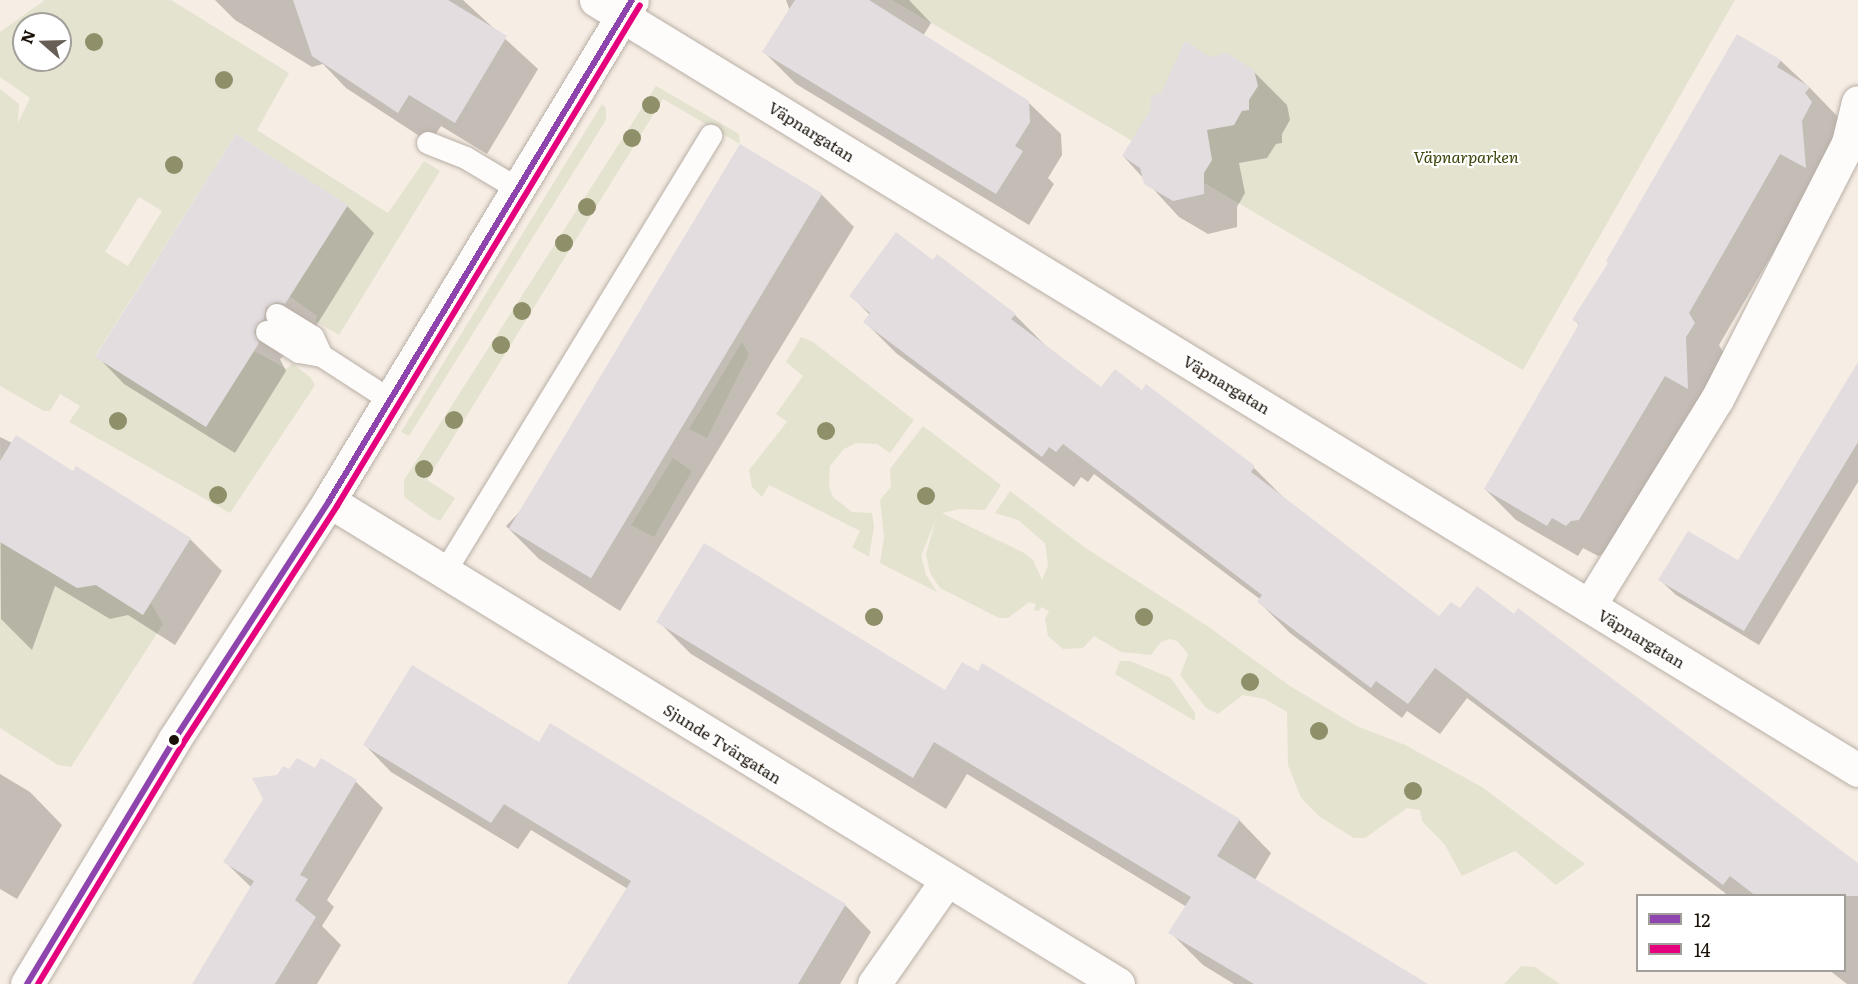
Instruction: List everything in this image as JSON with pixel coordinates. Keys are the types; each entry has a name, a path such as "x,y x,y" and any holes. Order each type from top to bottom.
{"street":[{"path":"27,984 174,740 329,501 518,189 617,5"},
{"name":"Väpnargatan","path":"617,5 1858,770"},
{"path":"1589,606 1717,399 1848,143 1858,102"},
{"name":"Sjunde Tvärgatan","path":"329,501 946,881 1118,984"},
{"path":"874,984 946,881"}],"lane":[{"path":"445,572 711,136"},
{"path":"428,143 466,158 518,189"},
{"path":"272,324 299,352 322,356 390,400"}],"green space":[{"path":"45,0 171,0 289,73 257,130 388,213 424,161 440,171 339,335 315,321 317,316 289,296 347,205 236,134 95,356 206,427 254,351 287,369 292,363 310,377 315,385 230,513 69,422 80,406 60,394 50,411 44,411 0,386 0,89 19,104 18,123 30,98 0,77 0,32 12,23 12,72 72,72 72,12 28,12","holes":["139,197 162,211 128,266 105,252"]},
{"name":"Väpnarparken","path":"892,0 1735,0 1523,370"},
{"path":"656,86 739,134 740,144 663,99 427,480 455,498 440,521 432,517 404,497 404,480"},
{"path":"602,104 606,108 606,120 409,436 401,432"},
{"path":"801,337 813,342 914,420 890,453 877,444 856,443 844,449 830,466 829,487 833,497 852,512 872,513 874,527 869,557 852,547 860,531 769,485 762,497 752,487 749,470 787,422 776,414 803,376 786,362"},
{"path":"742,342 749,354 707,438 689,429"},
{"path":"923,426 1001,485 985,510 960,509 942,513 1024,553 1033,560 1042,580 1048,566 1045,543 1018,520 995,513 1010,491 1087,549 1206,625 1290,686 1357,726 1405,745 1482,787 1585,864 1556,885 1515,851 1462,876 1445,845 1422,821 1420,810 1407,808 1365,838 1354,838 1320,817 1301,798 1288,765 1287,712 1265,699 1243,695 1218,714 1206,708 1180,675 1188,654 1177,641 1169,639 1161,642 1151,655 1121,652 1094,636 1083,648 1063,649 1048,636 1045,619 1049,611 1041,607 1039,611 1034,610 1036,604 1029,602 1008,618 999,618 940,588 930,573 926,554 936,519 921,556 926,575 937,592 880,563 884,538 880,500 891,487 890,469"},
{"path":"673,458 692,471 654,537 631,525"},
{"path":"0,541 23,556 30,544 143,615 151,603 163,624 71,767 58,765 0,728"},
{"path":"1120,661 1130,661 1171,678 1195,713 1195,721 1115,674"},
{"path":"1521,966 1535,967 1560,984 1504,984"}],"building":[{"path":"293,0 448,0 507,36 455,123 409,95 398,113 312,56"},
{"path":"795,0 869,0 1029,101 1030,122 1015,146 1023,151 996,194 762,52"},
{"path":"1737,34 1781,60 1777,67 1810,87 1805,93 1812,102 1802,121 1806,168 1780,154 1689,313 1695,323 1686,337 1688,389 1665,376 1579,520 1571,521 1566,526 1552,518 1547,526 1484,489 1579,324 1572,320 1608,263 1606,261"},
{"path":"1185,41 1210,57 1227,53 1254,70 1258,86 1249,100 1249,110 1242,111 1234,125 1207,130 1212,160 1204,173 1204,194 1173,201 1144,184 1140,168 1122,156 1151,109 1151,96 1161,93"},
{"path":"236,134 348,205 285,304 277,302 266,308 264,319 254,331 259,343 206,427 95,357"},
{"path":"740,144 822,193 591,578 509,529"},
{"path":"896,232 933,260 937,254 1016,314 1011,319 1101,387 1115,369 1142,390 1146,384 1255,466 1251,472 1439,616 1451,602 1460,608 1477,586 1514,614 1518,608 1858,863 1858,896 1753,894 1730,876 1723,885 1435,668 1408,704 1376,681 1371,688 1257,602 1262,595 1063,444 1056,452 1049,447 1042,457 863,322 870,313 849,296"},
{"path":"1858,362 1858,442 1744,631 1658,580 1688,531 1738,560"},
{"path":"16,435 73,471 76,466 191,538 143,615 96,585 77,588 0,542 0,461"},
{"path":"704,543 945,690 962,662 978,671 982,663 1240,819 1217,856 1428,984 1254,984 1168,933 1191,897 934,742 913,778 656,622"},
{"path":"412,665 539,742 550,723 846,904 798,984 567,984 631,881 504,804 491,823 363,745"},
{"path":"297,758 315,768 321,758 357,780 300,875 308,879 295,900 316,917 275,984 192,984 254,881 223,862 263,799 252,778 277,775 283,766 289,769"}],"transit line":[{"name":"12","path":"27,984 174,740 329,501 632,0"},
{"name":"14","path":"38,984 182,745 337,506 640,5"}]}
